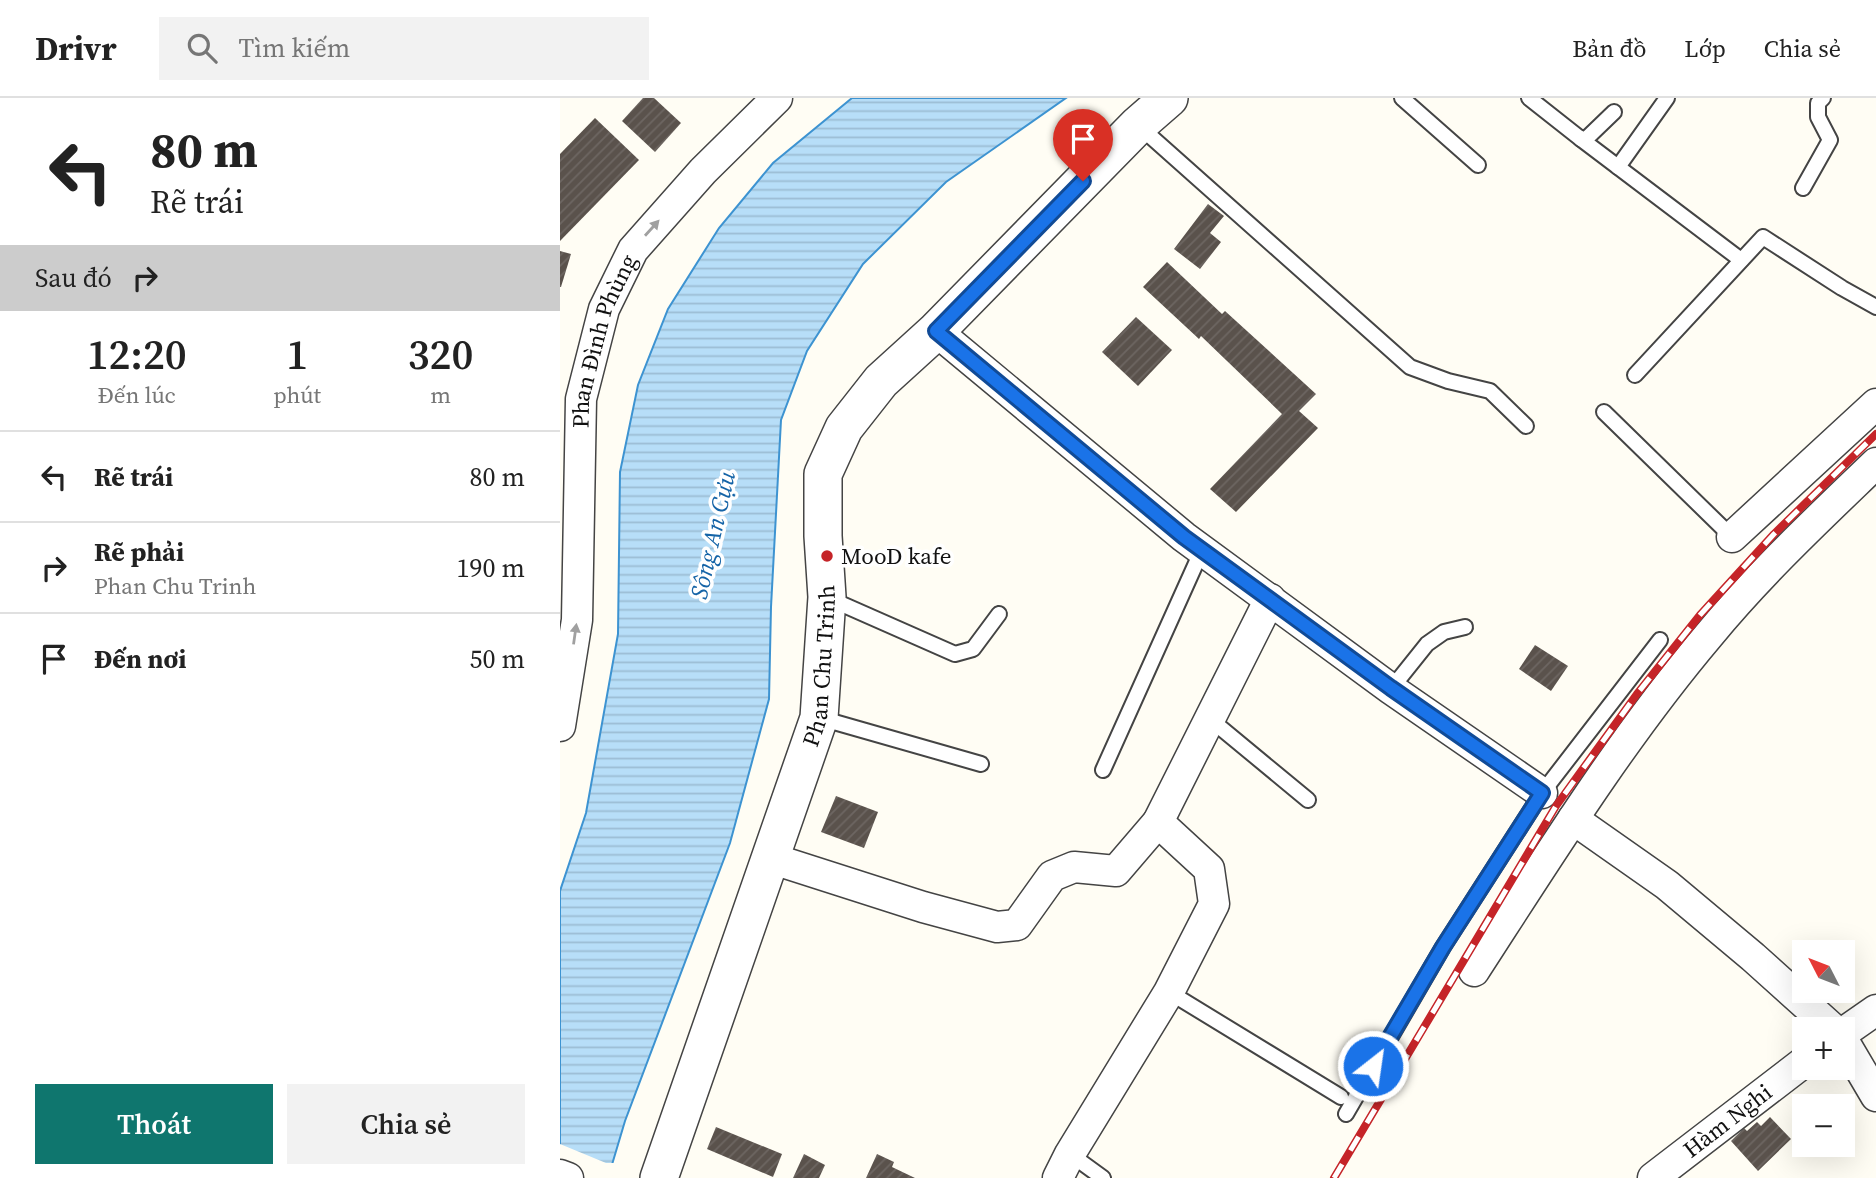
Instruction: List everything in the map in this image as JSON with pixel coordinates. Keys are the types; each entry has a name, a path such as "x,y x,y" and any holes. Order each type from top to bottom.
{"street":[{"name":"Phan Đình Phùng","path":"560,726 577,620 581,399 604,309 632,250 703,171 777,98"},
{"name":"Phan Chu Trinh","path":"659,1178 818,718 827,597 823,474 844,428 881,381 936,331 1138,125 1169,98"},
{"path":"936,331 1202,550 1391,688 1542,793"},
{"path":"1732,537 1876,404"},
{"path":"1474,971 1573,818 1709,635 1787,549 1876,463"},
{"path":"770,858 923,907 997,927 1017,925 1052,876 1074,867 1116,871 1158,822 1269,598"},
{"path":"1573,818 1667,885 1754,957 1820,1017"},
{"path":"1064,1166 1170,992 1214,904 1209,869 1158,822"},
{"path":"1855,1024 1876,1010"},
{"path":"1855,1060 1876,1096"},
{"name":"Hàm Nghi","path":"1653,1178 1792,1071"},
{"path":"560,1175 568,1178"}],"lane":[{"path":"1402,98 1478,165"},
{"path":"1529,98 1741,260"},
{"path":"1618,167 1667,98"},
{"path":"1803,188 1830,140 1818,117 1818,103 1823,98"},
{"path":"1581,139 1587,138 1614,112"},
{"path":"1138,125 1410,367 1448,381 1490,391 1526,426"},
{"path":"1635,375 1763,237 1876,307"},
{"path":"1604,412 1732,537"},
{"path":"1103,770 1202,550"},
{"path":"827,597 955,654 973,649 999,614"},
{"path":"1391,688 1427,644 1444,632 1465,627"},
{"path":"1346,1114 1443,947 1542,793 1660,640"},
{"path":"818,718 981,764"},
{"path":"1210,719 1308,800"},
{"path":"1170,992 1341,1097"},
{"path":"1064,1166 1103,1178"}],"water":[{"name":"Sông An Cựu","path":"852,98 1066,98 946,182 863,264 807,351 781,420 769,699 730,843 625,1121 608,1178 560,1178 560,891 586,813 618,634 620,472 638,385 668,309 719,228 773,163"}],"pier":[{"path":"560,1144 606,1163 616,1163 612,1178 560,1178"}],"building":[{"path":"643,98 654,98 681,123 655,152 622,121"},
{"path":"595,118 639,160 560,241 560,154"},
{"path":"1208,204 1224,216 1210,233 1221,242 1200,269 1174,249"},
{"path":"560,251 571,254 561,287 560,287"},
{"path":"1167,262 1222,314 1225,311 1316,394 1299,411 1318,428 1236,512 1210,489 1282,414 1201,336 1199,339 1143,287"},
{"path":"1136,317 1172,350 1138,386 1102,352"},
{"path":"1535,645 1568,666 1551,691 1519,669"},
{"path":"836,796 878,812 864,848 821,832"},
{"path":"1770,1117 1791,1139 1758,1171 1731,1141 1744,1128 1747,1131 1757,1122 1761,1126"},
{"path":"716,1127 782,1154 773,1177 707,1149"},
{"path":"804,1154 825,1165 819,1178 793,1178"},
{"path":"877,1154 894,1162 892,1167 915,1178 866,1178"}],"railway":[{"path":"1334,1178 1556,806 1637,694 1700,615 1774,534 1876,434"}],"place":[{"name":"MooD kafe","path":"827,556"}],"route":[{"path":"1083,181 936,331 1184,537 1391,688 1542,793 1443,947 1373,1066"}]}
